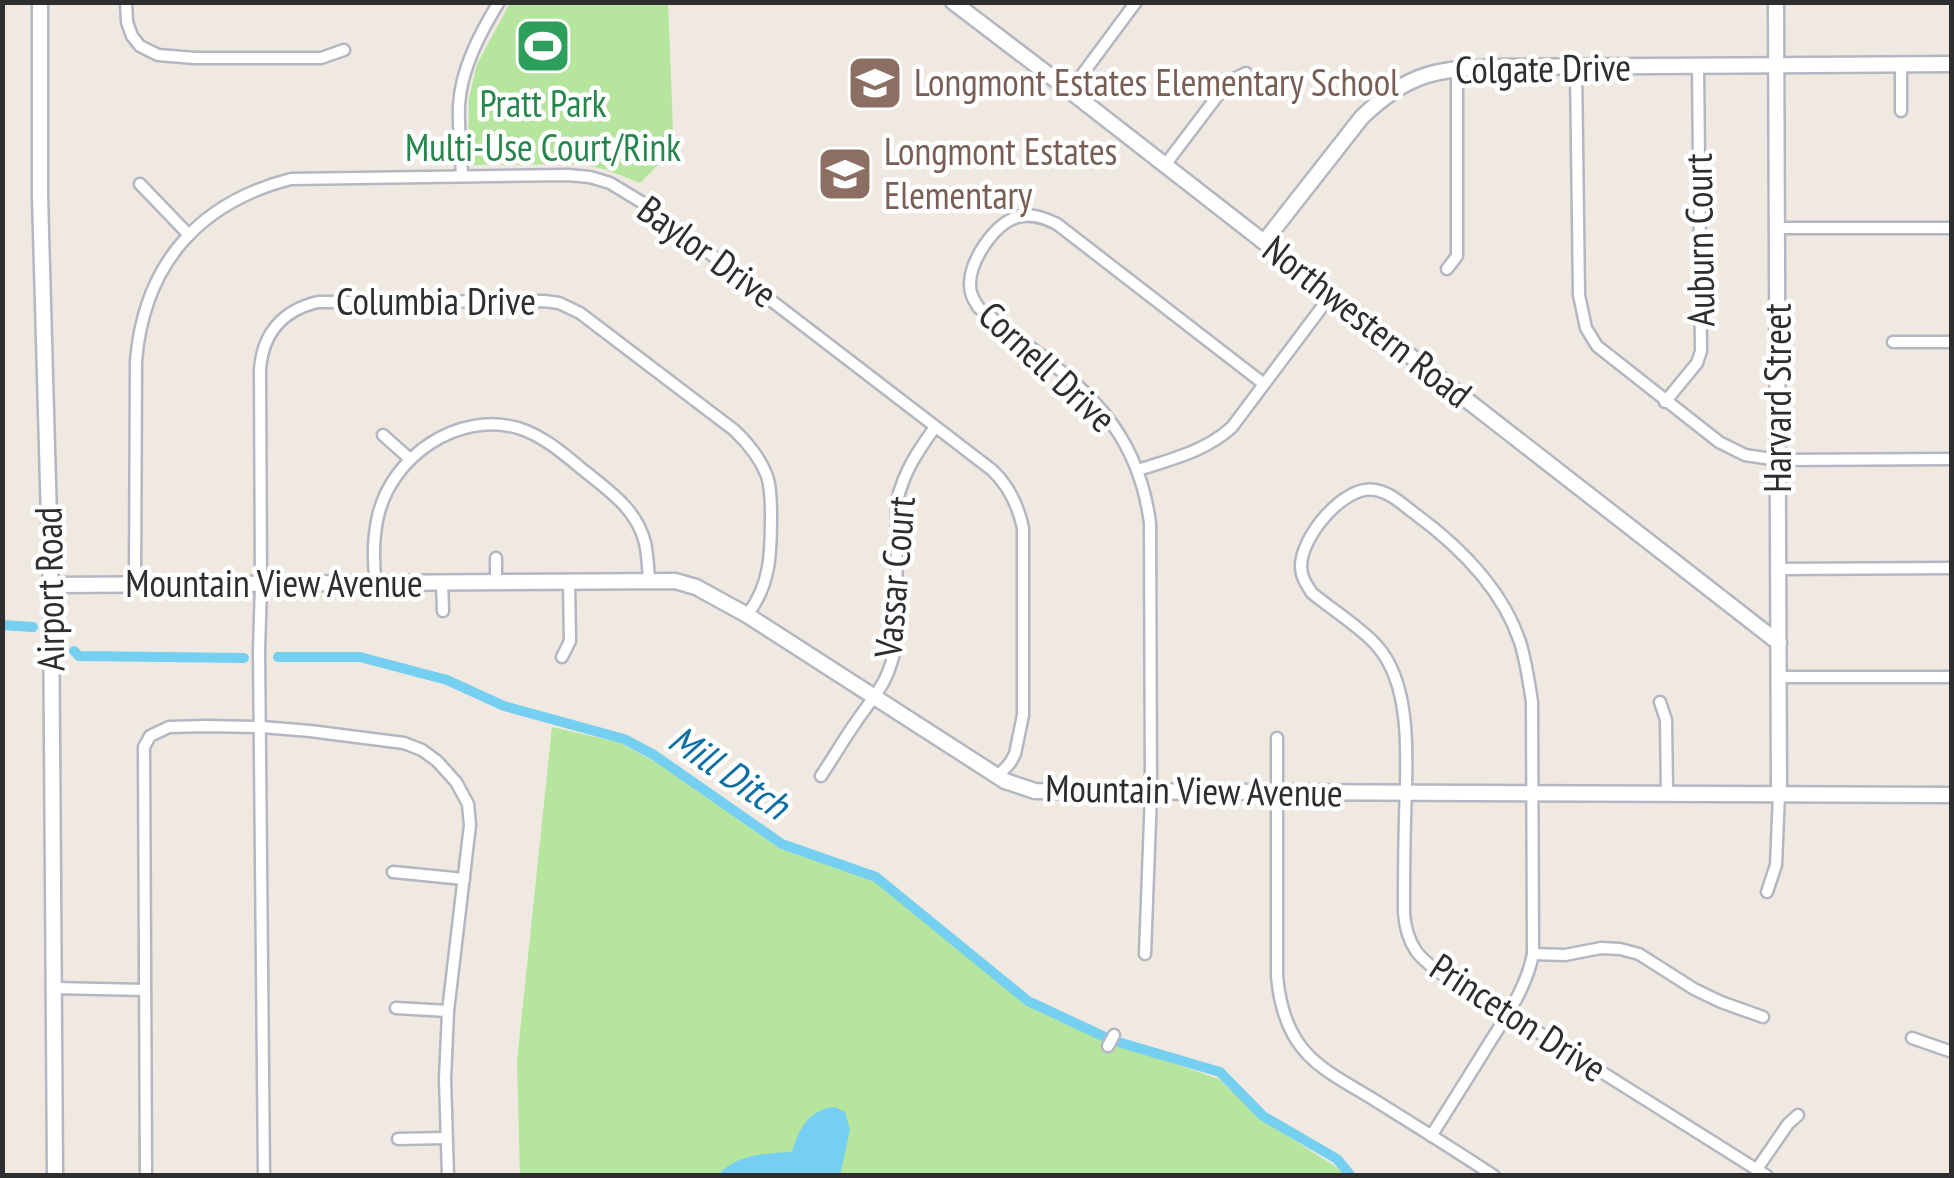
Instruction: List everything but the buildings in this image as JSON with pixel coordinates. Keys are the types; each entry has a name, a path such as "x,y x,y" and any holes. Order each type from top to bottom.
{"street":[{"name":"Airport Road","path":"40,2 40,196 51,585 54,1176"},
{"path":"126,2 132,36 140,46 158,55 321,58 344,50"},
{"path":"462,176 459,103 463,80 480,33 498,2"},
{"name":"Northwestern Road","path":"953,2 1780,643"},
{"path":"1070,91 1136,2"},
{"name":"Harvard Street","path":"1776,2 1779,794"},
{"path":"1900,64 1902,111"},
{"name":"Colgate Drive","path":"1264,242 1362,117 1380,99 1423,75 1457,68 1952,64"},
{"path":"1576,66 1580,310 1597,346 1726,447 1746,455 1778,460 1952,458"},
{"name":"Auburn Court","path":"1665,402 1697,363 1701,351 1698,66"},
{"path":"1447,270 1456,256 1457,68"},
{"path":"1165,165 1228,82 1246,73"},
{"name":"Baylor Drive","path":"135,585 138,336 155,282 189,234 235,200 291,179 590,177 610,183 648,206 719,258 1000,477 1012,494 1023,528 1023,715 1015,754 998,776"},
{"path":"140,184 189,234"},
{"name":"Cornell Drive","path":"1145,954 1151,793 1150,522 1146,496 1123,439 1104,411 1067,376 979,308 970,287 972,268 980,251 1010,220 1042,218 1057,224 1264,384"},
{"path":"1777,228 1952,228"},
{"path":"1138,470 1218,440 1232,427 1331,295"},
{"name":"Columbia Drive","path":"264,1176 260,369 265,342 281,319 318,302 544,301 580,313 734,430 752,449 769,484 772,551 766,580 747,614"},
{"path":"1894,342 1952,342"},
{"path":"376,584 374,547 378,517 396,477 428,444 474,426 494,425 532,434 565,455 629,510 645,543 649,582"},
{"name":"Vassar Court","path":"821,776 883,688 888,673 896,644 898,501 910,463 935,427"},
{"path":"383,435 410,459"},
{"path":"1406,794 1404,710 1390,666 1378,646 1312,593 1301,570 1306,546 1323,520 1340,502 1366,490 1386,493 1442,533 1481,574 1519,639 1532,702 1532,954 1523,988 1431,1136"},
{"path":"496,558 496,582"},
{"path":"1778,569 1952,568"},
{"path":"562,657 570,641 570,582"},
{"name":"Mountain View Avenue","path":"51,585 676,582 696,587 747,614 998,776 1035,791 1952,796"},
{"path":"442,583 444,611"},
{"path":"1779,677 1952,677"},
{"path":"1660,702 1666,720 1667,794"},
{"path":"141,724 150,736"},
{"path":"146,1176 142,760 150,736 168,727 262,727 404,743 437,761 456,782 468,804 470,825 448,1011 448,1176"},
{"path":"1278,738 1276,976 1286,1022 1311,1058 1332,1076 1494,1176"},
{"name":"Princeton Drive","path":"1406,794 1404,913 1406,931 1421,957 1453,981 1762,1172 1788,1124 1798,1116"},
{"path":"1768,892 1776,864 1779,794"},
{"path":"393,872 464,879"},
{"path":"1532,954 1565,955 1601,948 1639,954 1721,1002 1763,1016"},
{"path":"54,988 144,990"},
{"path":"396,1008 448,1011"},
{"path":"1912,1038 1952,1052"},
{"path":"398,1139 445,1138"}],"green space":[{"path":"510,3 668,3 673,129 681,142 640,183 582,164 468,165 469,98 477,64"},
{"name":"Pratt Park Multi-Use Court/Rink","path":"554,24 553,67 533,67 533,25"},
{"path":"552,727 618,742 657,763 779,848 874,881 1023,1002 1097,1037 1219,1079 1264,1121 1344,1175 520,1176 517,1061"}],"water":[{"path":"835,1107 845,1112 850,1130 840,1175 718,1175 742,1159 792,1152 806,1122 818,1112"}],"waterway":[{"name":"Mill Ditch","path":"2,625 31,627"},
{"name":"Mill Ditch","path":"74,651 79,656 244,658"},
{"name":"Mill Ditch","path":"278,657 360,657 447,680 504,706 624,739 654,755 782,844 876,877 1028,1001 1105,1037"},
{"name":"Mill Ditch","path":"1118,1042 1220,1072 1263,1116 1337,1159 1351,1176"}],"place":[{"name":"Pratt Park Multi-Use Court/Rink","path":"543,46"},
{"name":"Longmont Estates Elementary School","path":"875,83"},
{"name":"Longmont Estates Elementary","path":"845,174"}]}
